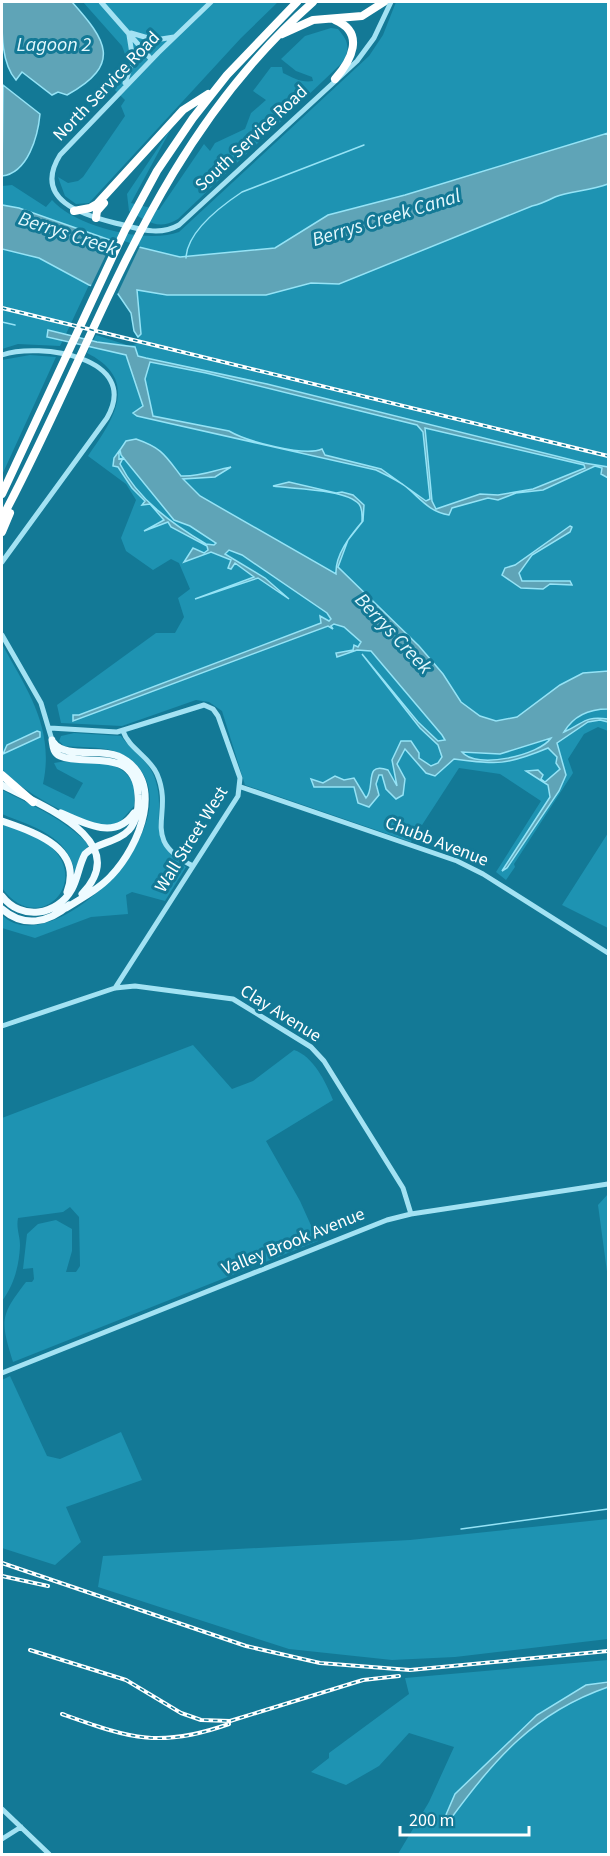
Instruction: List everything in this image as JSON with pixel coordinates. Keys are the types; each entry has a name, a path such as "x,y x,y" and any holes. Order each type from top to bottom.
{"highway":[{"path":"2,495 138,205 179,137 214,90 247,51 297,2"},
{"path":"2,518 151,208 201,127 234,83 276,37 313,2"},
{"path":"276,37 314,20 362,16 384,2"},
{"path":"328,19 345,26 354,42 351,58 335,79"},
{"path":"74,211 88,209 97,204 183,110 214,90"},
{"path":"96,218 98,209 152,150 170,124"},
{"path":"2,531 16,491"},
{"path":"2,775 36,804"}],"main road":[{"path":"2,896 9,905 23,912 37,913 51,908 69,894 83,856 95,847 122,836 135,818 138,799 134,781 120,765 103,759 60,756 54,751 52,740"},
{"path":"2,909 18,919 34,922 49,918 66,908 105,882 126,858 142,823 145,791 136,771 120,757 108,753 60,749 52,740"},
{"path":"2,785 80,830 95,847 98,864 93,880 66,908"},
{"path":"36,804 95,827 110,829 129,819 138,799"},
{"path":"2,821 47,839 66,857 70,871 69,886 62,899 51,908"}],"street":[{"path":"100,2 152,59"},
{"name":"North Service Road","path":"74,211 63,202 55,189 56,162 122,89 211,2"},
{"name":"South Service Road","path":"96,218 154,231 167,231 179,225 368,47 391,2"},
{"path":"129,33 155,40 175,36"},
{"path":"122,89 133,60 129,33"},
{"path":"74,211 96,218"},
{"path":"2,355 19,350 40,349 88,360 106,374 113,395 108,415 2,562"},
{"path":"2,635 41,703 52,740"},
{"name":"Wall Street West","path":"50,728 123,731 197,705 209,707 220,720 240,787 238,796 115,988"},
{"path":"123,731 128,742 157,770 162,791 163,842 174,856 193,866"},
{"name":"Chubb Avenue","path":"240,787 457,861 483,874 609,953"},
{"name":"Clay Avenue","path":"115,988 135,986 226,996 240,1002 311,1047 330,1068 403,1188 411,1214"},
{"path":"2,1026 115,988"},
{"name":"Valley Brook Avenue","path":"2,1373 386,1220 411,1214 609,1184"},
{"path":"2,1809 49,1854"},
{"path":"2,1839 21,1827"}],"shaded area":[{"path":"83,2 278,2 241,38 89,203 76,204 65,196 58,177 68,183 78,181 83,177 125,116 121,106 125,100 111,86 129,65 122,46"},
{"path":"396,2 608,2 608,133 405,195 328,215 275,248 180,257 110,240 19,208 2,205 2,186 12,185 46,207 52,200 77,218 112,231 149,236 179,232 369,56 383,35"},
{"path":"331,28 338,29 346,40 347,51 344,61 178,219 171,223 158,224 129,211 127,194 172,127 131,203 159,210 204,144 210,151 215,143 245,129 251,113 266,100 253,91 271,67 282,67 283,73 298,80 313,81 312,77 296,71 281,59 305,36"},
{"path":"608,184 608,731 598,727 584,734 568,759 573,773 506,880 496,872 541,801 500,774 459,768 411,842 245,785 222,711 209,702 196,700 122,726 61,723 57,705 156,633 175,633 184,617 178,598 190,589 179,563 171,559 153,570 126,551 121,538 136,500 126,484 88,456 113,415 118,388 113,375 104,364 87,353 96,335 130,346 136,344 141,334 136,289 167,295 266,295 311,283 339,284 555,197"},
{"path":"2,249 39,258 89,285 66,334 49,331 47,337 63,340 60,346 18,344 2,349"},
{"path":"30,355 56,357 2,475 2,360"},
{"path":"2,644 29,694 42,727 46,764 43,784 74,799 83,783 57,769 54,763 100,762 121,770 129,777 134,787 134,806 117,825 93,824 65,812 33,794 9,777 2,769"},
{"path":"74,733 121,736 147,765 154,776 158,790 160,835 172,856 186,867 165,901 132,892 126,895 128,914 91,917 35,938 2,928 2,915 25,925 54,920 85,902 114,876 136,845 149,812 147,782 127,757 112,750 64,746 59,741 61,736"},
{"path":"2,790 37,807 70,828 89,845 80,856 75,873 71,860 57,841 37,828 2,814"},
{"path":"2,824 44,841 61,860 65,874 63,888 55,899 44,906 31,908 16,902 2,888"},
{"path":"608,833 608,928 562,905"},
{"path":"193,1045 232,1089 253,1081 294,1050 307,1058 318,1070 333,1100 266,1141 300,1201 318,1241 13,1362 6,1337 5,1319 17,1293 26,1282 32,1282 34,1279 33,1268 23,1269 27,1234 38,1224 56,1220 72,1229 72,1251 66,1272 76,1272 80,1266 79,1217 70,1207 63,1212 18,1218 20,1246 18,1261 13,1282 2,1301 2,1118"},
{"path":"608,1194 608,1279 598,1205"},
{"path":"10,1376 47,1456 60,1459 121,1432 142,1480 66,1507 81,1542 55,1565 2,1548 2,1380"},
{"path":"608,1519 608,1639 455,1657 392,1660 289,1649 98,1587 103,1556 410,1540"},
{"path":"608,1660 608,1681 586,1686 537,1715 455,1794 445,1817 449,1820 500,1758 537,1724 558,1710 608,1687 608,1854 398,1854 429,1802 454,1747 409,1733 379,1766 346,1785 311,1772 329,1758 329,1753 409,1694 405,1678"}],"water":[{"name":"Lagoon 2","path":"2,2 72,2 100,40 103,51 102,62 96,73 85,84 67,95 58,92 52,95 22,72 16,80 7,64 5,54"},
{"path":"3,85 40,114 37,133 25,161 19,168 2,176"},
{"path":"608,133 608,184 555,197 339,284 311,283 266,295 167,295 137,290 141,334 138,337 134,331 131,313 118,294 89,285 39,258 2,249 2,205 19,208 110,240 180,257 275,248 328,215 405,195"},
{"path":"48,330 97,342 135,347 138,356 267,384 608,467 608,478 601,474 602,468 595,466 543,490 516,493 498,500 488,498 452,508 449,515 430,508 405,486 426,501 430,499 423,432 417,425 206,373 150,362 145,379 153,416 229,431 275,447 302,451 322,449 325,455 381,469 401,483 376,470 137,416 133,413 143,406 126,355 47,337","holes":["425,428 584,465 585,468 533,489 498,495 480,494 436,509 432,501"]},
{"name":"Berrys Creek","path":"136,439 145,442 167,457 181,476 231,467 215,477 183,479 200,496 336,574 338,560 348,540 338,567 419,646 443,674 461,702 480,716 496,721 517,717 560,685 583,673 608,671 608,709 583,714 564,732 589,719 608,719 608,722 600,720 588,722 557,743 566,775 559,791 507,868 502,871 550,797 548,785 526,771 538,770 543,775 541,779 545,782 560,769 556,763 557,757 548,748 512,761 492,763 454,759 435,776 426,773 405,749 397,764 405,779 403,795 396,799 386,789 382,775 379,775 376,784 379,795 369,807 358,803 354,787 314,787 311,779 323,783 335,776 344,780 354,778 366,798 369,794 373,772 380,768 388,770 397,786 392,760 401,741 411,741 419,753 419,758 431,766 438,763 442,757 438,745 420,728 362,654 418,722 438,741 445,740 442,735 371,651 357,650 337,657 336,653 353,650 354,645 358,647 361,642 344,627 334,624 331,626 333,629 328,626 73,721 73,715 79,715 321,623 320,616 329,621 331,619 327,613 242,555 229,550 225,554 265,578 289,599 258,578 195,599 254,577 235,563 231,569 228,568 231,560 211,552 184,562 193,548 204,553 208,550 207,546 171,527 168,522 144,531 164,520 150,504 142,505 145,501 132,488 118,467 113,466 114,458 119,451 119,459 123,458 120,464 147,500 169,520 194,537 206,544 216,543 190,526 174,520 121,455 120,450 126,441","holes":["551,738 545,744 522,755 480,760 462,752 500,754"]},
{"path":"289,482 336,493 342,492 353,495 364,505 363,521 348,540 362,522 362,510 359,504 343,495 273,486"},
{"path":"570,526 572,527 570,532 532,555 519,573 522,581 570,581 572,585 550,584 543,589 521,588 502,575 505,568 515,565"},
{"path":"37,731 40,732 40,737 3,754 7,745"},
{"path":"608,1682 608,1687 558,1710 537,1724 500,1758 449,1821 445,1817 455,1794 537,1715 586,1685"}],"pier":[{"path":"114,238 140,246 116,297 90,288"}],"waterway":[{"path":"186,258 192,238 206,220 242,192 364,145"},
{"path":"2,322 15,325"},
{"path":"461,1529 608,1509"}],"railway":[{"path":"2,308 608,456"},
{"path":"2,1563 246,1646 320,1663 410,1670 608,1651"},
{"path":"2,1576 48,1586"},
{"path":"30,1650 126,1680 181,1713 201,1720 230,1721 363,1680 399,1676"},
{"path":"62,1714 107,1729 144,1737 183,1736 229,1724"}],"water label":[{"name":"Berrys Creek Canal","path":"386,217"}]}
